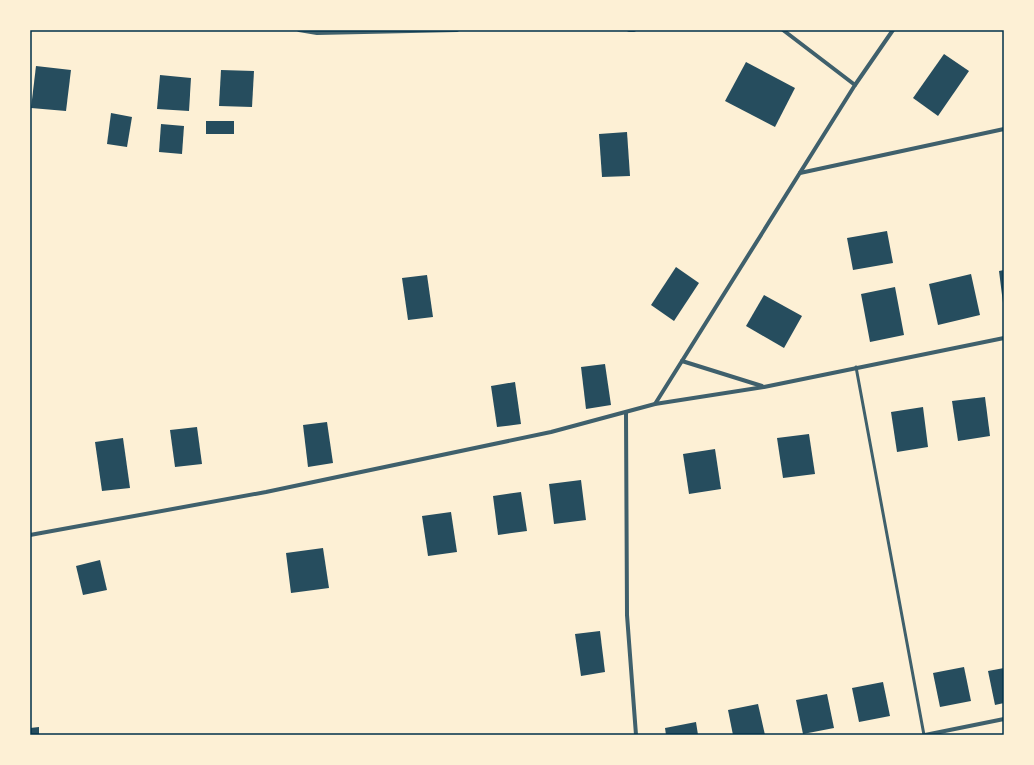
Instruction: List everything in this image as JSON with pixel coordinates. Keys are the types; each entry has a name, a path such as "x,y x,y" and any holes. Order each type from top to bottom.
{"street":[{"path":"299,30 316,33 458,30"},
{"path":"629,30 634,30"},
{"path":"783,30 855,85"},
{"path":"655,404 855,85 893,30"},
{"path":"800,173 1004,129"},
{"path":"30,535 266,492 551,432 655,404 764,387 1004,338"},
{"path":"682,361 764,387"},
{"path":"626,413 627,615 636,735"},
{"path":"925,735 1004,719"}],"lane":[{"path":"856,367 925,735"}],"building":[{"path":"944,54 969,71 938,116 913,98"},
{"path":"746,62 795,88 775,127 725,101"},
{"path":"36,66 71,70 66,111 31,108"},
{"path":"221,70 254,71 252,107 219,106"},
{"path":"160,75 191,78 189,111 157,109"},
{"path":"111,113 132,117 127,147 107,144"},
{"path":"206,121 234,121 234,134 206,134"},
{"path":"161,124 184,126 182,154 159,152"},
{"path":"627,132 630,176 602,177 599,134"},
{"path":"887,231 893,263 853,270 847,238"},
{"path":"676,267 699,283 674,321 651,305"},
{"path":"1004,270 1004,303 1003,303 999,271"},
{"path":"971,274 980,315 938,325 929,284"},
{"path":"427,275 433,317 408,320 402,278"},
{"path":"895,287 904,335 870,342 861,294"},
{"path":"764,295 802,316 784,348 746,326"},
{"path":"605,364 611,405 586,409 581,367"},
{"path":"515,382 521,424 497,427 491,386"},
{"path":"985,397 990,436 958,441 952,401"},
{"path":"923,407 928,447 897,452 891,412"},
{"path":"327,422 333,463 308,467 303,425"},
{"path":"197,427 202,464 175,467 170,430"},
{"path":"809,434 815,474 783,478 777,438"},
{"path":"123,438 130,488 102,491 95,442"},
{"path":"715,449 721,489 689,494 683,454"},
{"path":"581,480 586,520 554,524 549,484"},
{"path":"521,492 527,531 498,535 493,496"},
{"path":"451,512 457,552 428,556 422,516"},
{"path":"323,548 329,588 291,593 286,553"},
{"path":"100,560 107,590 83,595 76,566"},
{"path":"600,631 605,672 581,676 575,634"},
{"path":"964,667 971,701 940,707 933,673"},
{"path":"1004,668 1004,703 995,705 988,671"},
{"path":"883,682 890,716 859,722 852,688"},
{"path":"827,694 834,728 803,734 796,700"},
{"path":"758,704 765,735 733,735 728,710"},
{"path":"696,722 698,735 666,735 665,728"},
{"path":"39,727 39,735 30,735 30,728"}]}
